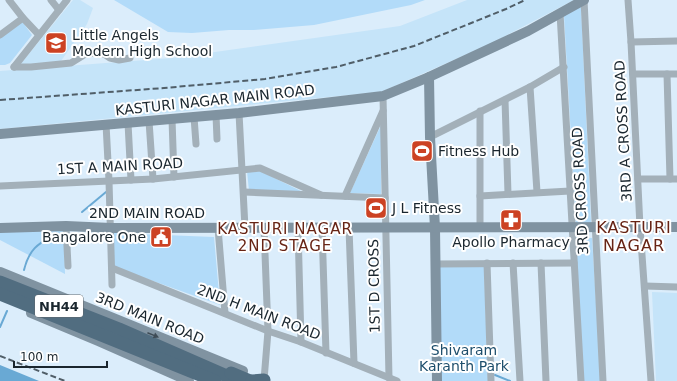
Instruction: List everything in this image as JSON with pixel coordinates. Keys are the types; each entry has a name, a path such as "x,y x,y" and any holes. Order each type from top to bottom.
{"highway":[{"name":"NH44","path":"0,282 219,378 238,381"},
{"name":"NH44","path":"0,294 116,334"},
{"path":"219,378 231,373 258,381"}],"main road":[{"name":"KASTURI NAGAR MAIN ROAD","path":"0,134 239,113 384,96 528,31 584,0"},
{"path":"429,77 430,137 435,228 438,381"},
{"name":"2ND MAIN ROAD","path":"0,228 66,226 111,228 677,227"},
{"name":"3RD MAIN ROAD","path":"0,272 258,381"},
{"path":"0,301 98,341 189,381"}],"street":[{"path":"9,0 39,35"},
{"path":"51,0 59,10"},
{"path":"66,0 14,67 71,63 87,53 104,54 110,58 119,60 130,58"},
{"name":"3RD CROSS ROAD","path":"584,0 603,381"},
{"name":"3RD A CROSS ROAD","path":"628,0 632,42 640,227 651,381"},
{"name":"3RD CROSS ROAD","path":"560,13 581,381"},
{"path":"0,35 23,18"},
{"path":"632,42 677,42"},
{"path":"430,137 530,87 564,67"},
{"path":"633,74 677,74"},
{"path":"638,179 674,179 667,74"},
{"path":"530,87 537,192"},
{"name":"1ST D CROSS","path":"384,96 389,378"},
{"path":"505,100 508,194"},
{"path":"345,196 384,109"},
{"path":"480,112 480,228"},
{"path":"239,113 245,228"},
{"path":"216,115 217,139"},
{"path":"194,117 196,144"},
{"path":"172,119 174,177"},
{"path":"149,121 153,179"},
{"path":"128,123 131,180"},
{"path":"106,124 112,284"},
{"name":"1ST A MAIN ROAD","path":"0,186 153,179 260,168 321,195"},
{"path":"480,196 570,191"},
{"path":"244,192 385,198"},
{"path":"66,226 68,266"},
{"path":"218,228 225,313"},
{"path":"258,381 268,331 264,228"},
{"path":"298,228 301,342"},
{"path":"322,228 326,353"},
{"path":"349,228 354,363"},
{"path":"487,263 491,381"},
{"path":"513,263 520,381"},
{"path":"541,263 546,381"},
{"path":"436,264 574,263"},
{"name":"2ND H MAIN ROAD","path":"112,268 397,381"},
{"path":"645,286 677,287"}],"shaded area":[{"name":"Little Angels Modern High School","path":"73,0 80,0 93,8 87,24 61,61 19,66"},
{"path":"467,0 574,0 490,44 381,92 0,129 0,71 172,58 400,26"},
{"path":"652,292 677,293 677,381 656,381"},
{"path":"0,365 39,381 0,381"}],"green space":[{"path":"114,0 425,0 411,5 314,25 192,33 168,32"},
{"path":"581,5 591,223 576,223 564,16"},
{"path":"21,20 32,35 10,63 0,65 0,37"},
{"path":"381,125 381,194 350,193"},
{"path":"247,171 260,171 303,192 249,191"},
{"path":"64,229 65,274 0,240 0,231"},
{"path":"114,233 214,237 220,305 114,267"},
{"path":"575,237 592,238 601,381 584,381"},
{"name":"Shivaram Karanth Park","path":"484,265 488,381 441,381 439,267"}],"waterway":[{"path":"82,212 106,192"},
{"path":"24,270 26,263 35,248 44,240 56,233"},
{"path":"0,327 7,311"},
{"path":"495,375 510,381"}],"railway":[{"path":"0,100 265,79 336,67 414,46 525,0"},
{"path":"0,356 65,381"}],"place":[{"name":"Little Angels Modern High School","path":"56,43"},
{"name":"Fitness Hub","path":"422,151"},
{"name":"J L Fitness","path":"376,208"},
{"name":"Apollo Pharmacy","path":"511,220"},
{"name":"Bangalore One","path":"161,237"}],"district":[{"name":"KASTURI NAGAR","path":"634,236"},
{"name":"KASTURI NAGAR 2ND STAGE","path":"285,238"}]}
